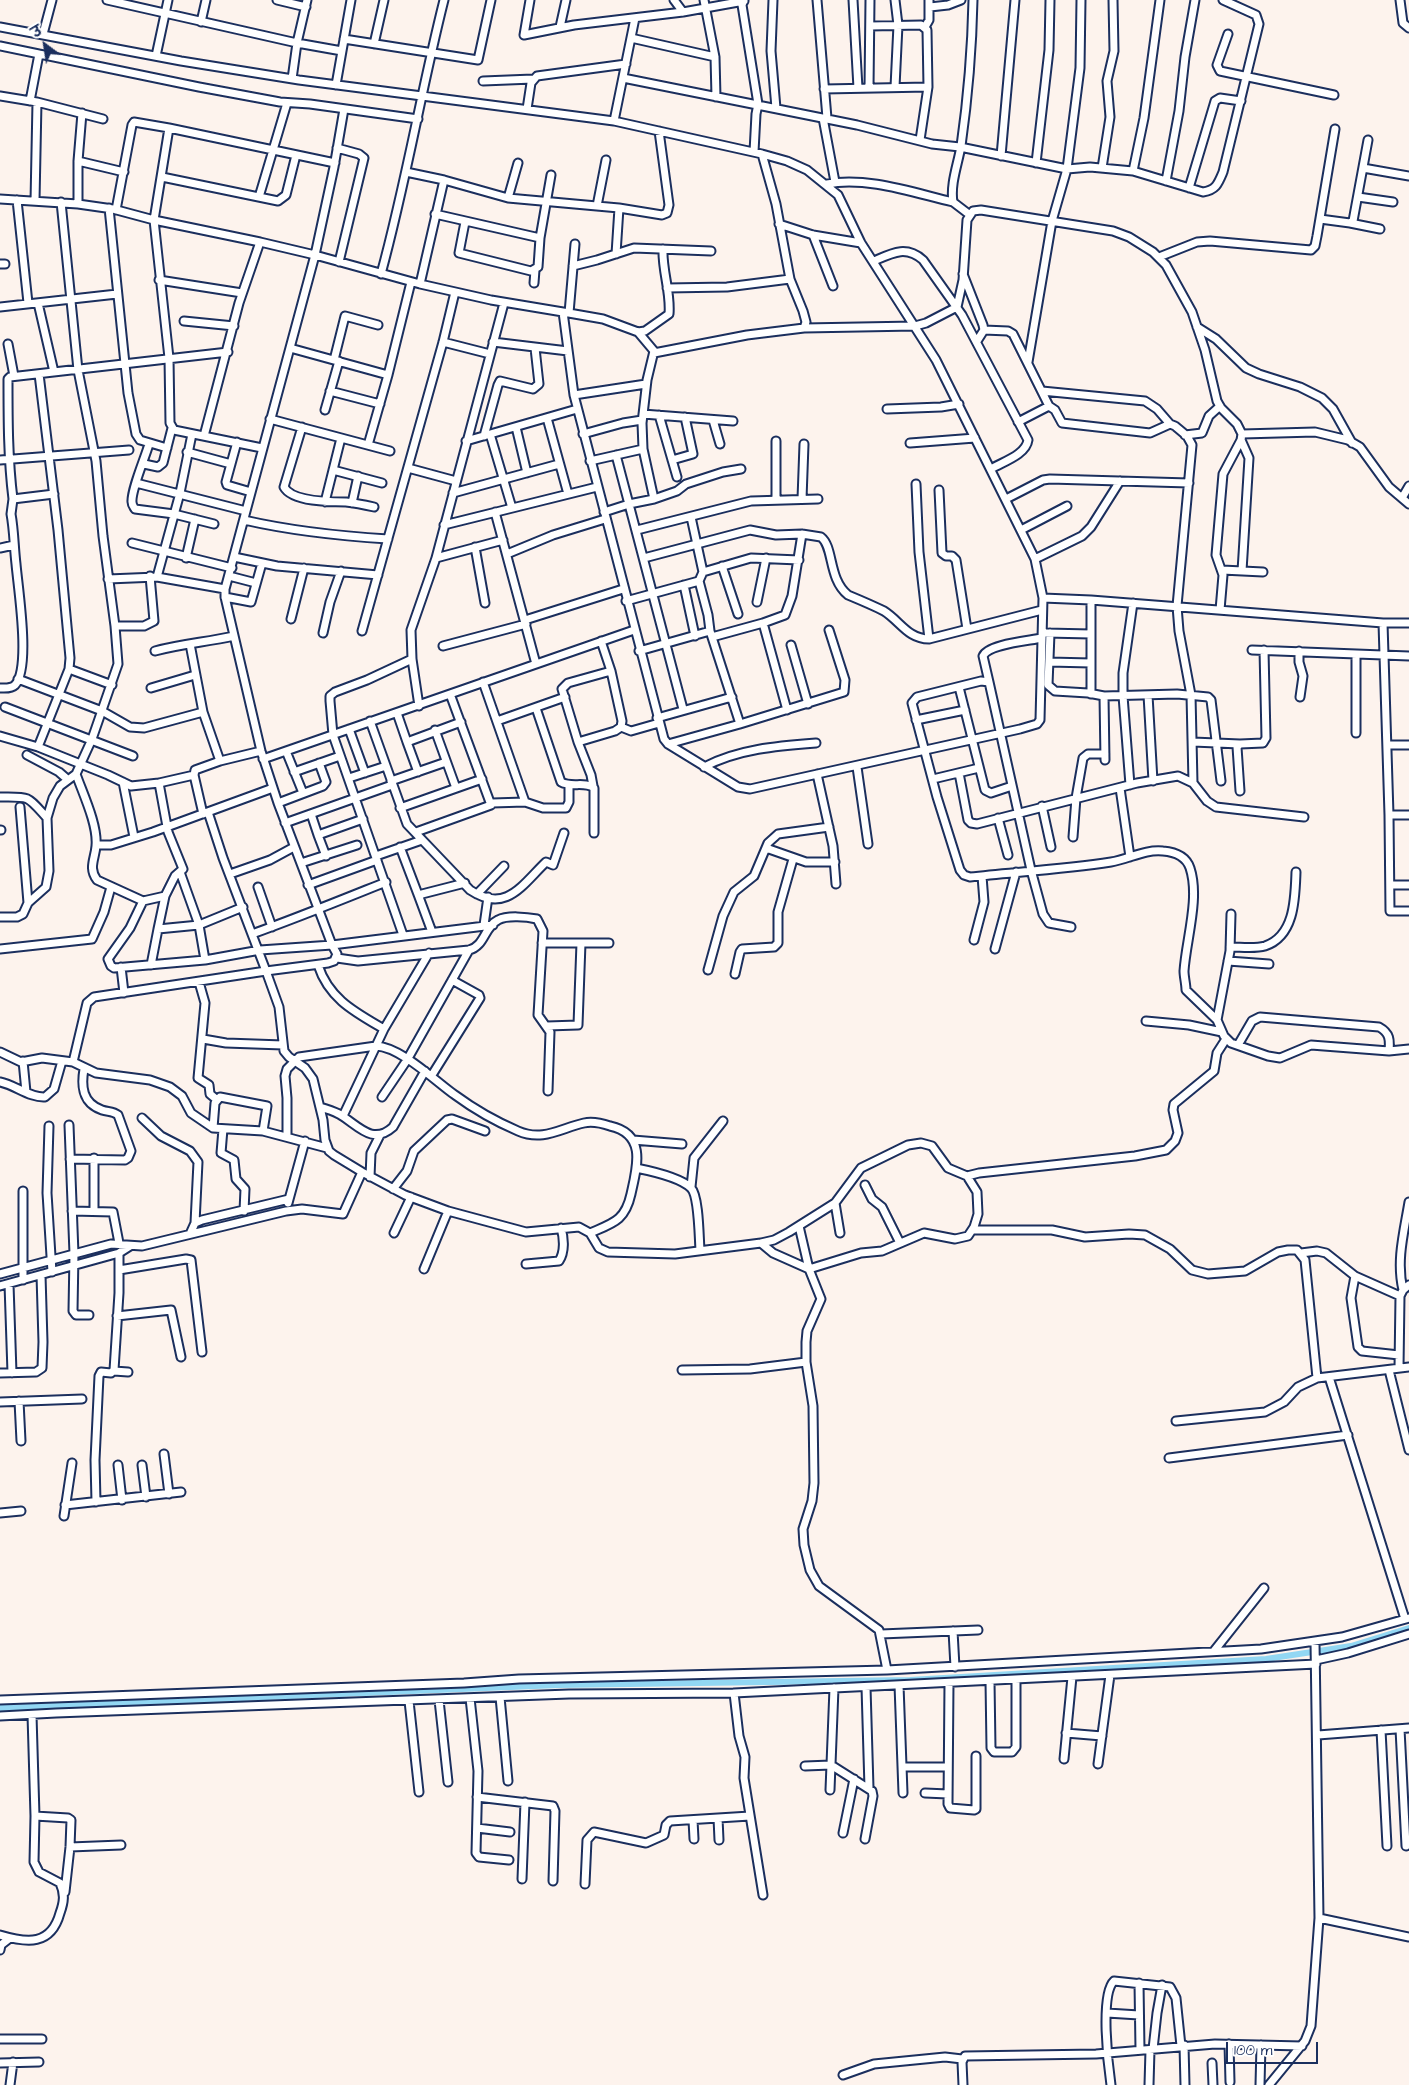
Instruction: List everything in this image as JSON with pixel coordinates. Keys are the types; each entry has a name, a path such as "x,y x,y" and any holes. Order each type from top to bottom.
{"street":[{"path":"43,34 52,0"},
{"path":"107,0 297,43 342,50"},
{"path":"156,56 168,0"},
{"path":"201,22 206,0"},
{"path":"277,0 307,3 297,43 292,79"},
{"path":"336,85 351,0"},
{"path":"374,44 384,0"},
{"path":"381,274 406,172 444,0"},
{"path":"344,39 478,60 491,0"},
{"path":"530,0 524,35 560,27 683,12 744,0"},
{"path":"560,27 566,0"},
{"path":"674,0 683,12"},
{"path":"704,0 715,57 716,97"},
{"path":"744,0 742,5 758,104 756,114 758,153 779,224 790,279 806,322 804,328"},
{"path":"773,0 771,51 776,108"},
{"path":"817,0 825,118 835,182"},
{"path":"853,0 858,88"},
{"path":"869,88 870,0"},
{"path":"895,0 898,25 895,87"},
{"path":"925,27 929,20 930,3 948,5 961,0"},
{"path":"953,202 952,194 972,56 973,0"},
{"path":"1001,156 1015,0"},
{"path":"1036,163 1049,50 1050,0"},
{"path":"1028,362 1052,221 1067,170 1080,68 1081,0"},
{"path":"1102,168 1110,118 1107,81 1114,51 1113,0"},
{"path":"1133,171 1144,118 1160,0"},
{"path":"1166,181 1195,0"},
{"path":"1400,0 1403,23 1409,28"},
{"path":"624,78 758,104 1067,170 1102,168 1133,171 1203,192 1210,191 1218,186 1223,172 1259,20 1256,15 1227,1"},
{"path":"614,121 635,18"},
{"path":"870,26 898,25 925,27"},
{"path":"0,27 292,79 614,121 758,153 787,161 807,170 838,195 861,243 936,360 1035,559 1043,598 1040,720 1031,726 1001,734 857,767 745,789 738,787 704,767 664,740 639,651 574,396 568,351 566,312 575,244"},
{"path":"920,140 928,87 927,30 925,27"},
{"path":"1228,34 1218,68 1220,71 1334,96"},
{"path":"631,38 715,57"},
{"path":"0,46 199,88 287,103 418,119"},
{"path":"35,201 33,101 39,54"},
{"path":"483,81 533,79 537,76 626,64"},
{"path":"527,109 533,79"},
{"path":"824,89 928,87"},
{"path":"0,96 33,101 103,118"},
{"path":"1189,188 1215,101 1220,98 1241,101"},
{"path":"258,197 287,103"},
{"path":"337,958 300,864 262,755 225,593 262,448 315,255 338,148 344,109"},
{"path":"78,204 78,161 82,113"},
{"path":"168,448 140,440 136,434 128,393 117,294 113,209 124,172 132,125 134,122 169,128 335,163"},
{"path":"144,464 161,466 168,448 172,428 169,358 159,280 154,220 169,128"},
{"path":"1159,257 1197,242 1210,240 1311,250 1315,246 1335,129"},
{"path":"406,172 444,180 508,198 618,208 662,215 667,213 669,205 659,131"},
{"path":"1350,223 1354,217 1368,140"},
{"path":"338,148 359,154 364,158 339,262"},
{"path":"162,177 278,201 286,195 296,155"},
{"path":"597,206 606,160"},
{"path":"78,161 124,172"},
{"path":"508,198 518,163"},
{"path":"1363,168 1409,176"},
{"path":"534,283 551,175"},
{"path":"420,284 444,180"},
{"path":"826,184 844,180 865,182 953,202 970,215"},
{"path":"1358,197 1393,202"},
{"path":"0,199 61,202 113,209 154,220 315,255 411,282 455,292 602,319 638,332 645,331 669,314 663,249"},
{"path":"17,200 28,303"},
{"path":"28,903 46,887 48,880 47,818 56,791 76,774 81,764 112,685 118,664 95,452 78,370 61,202"},
{"path":"616,254 618,208"},
{"path":"957,307 970,215 981,210 1113,231 1128,237 1159,257 1192,312 1220,406 1237,424 1249,458 1242,571"},
{"path":"435,214 540,238"},
{"path":"1320,219 1380,229"},
{"path":"465,222 459,253 531,271 535,270"},
{"path":"779,224 814,235 861,243"},
{"path":"814,235 833,286"},
{"path":"204,436 228,352 242,293 260,242"},
{"path":"573,266 634,248 711,251"},
{"path":"874,261 899,250 908,250 917,254 957,307 977,341 1028,440 1027,446 1023,450 991,469"},
{"path":"963,274 971,289 984,330"},
{"path":"667,288 727,287 790,279"},
{"path":"159,280 242,293"},
{"path":"368,445 411,282"},
{"path":"362,631 443,342 455,292"},
{"path":"0,307 117,294"},
{"path":"38,302 54,372"},
{"path":"419,706 412,659 411,630 436,558 504,302"},
{"path":"654,353 746,335 804,328 915,326 926,323 957,307"},
{"path":"325,410 345,316 378,324"},
{"path":"184,321 234,326"},
{"path":"1197,327 1216,339 1246,368 1300,387 1322,398 1333,409 1352,443"},
{"path":"984,330 1008,331 1013,334 1049,406 1055,410 1062,423 1150,434 1170,424"},
{"path":"977,341 984,330"},
{"path":"638,332 654,353 646,384 642,417 643,449 654,500"},
{"path":"443,342 490,354"},
{"path":"493,342 568,351"},
{"path":"8,344 14,376"},
{"path":"290,348 388,375"},
{"path":"512,508 504,479 487,435 500,381 533,388 539,384 535,348"},
{"path":"0,688 12,687 18,679 22,656 23,626 11,514 14,500 8,460 10,447 4,392 8,379 14,376 228,352"},
{"path":"38,747 69,669 69,641 54,494 39,374"},
{"path":"574,396 646,384"},
{"path":"330,391 380,404"},
{"path":"1042,391 1145,401 1157,409 1170,424 1191,440 1189,483 1177,606 1179,632 1191,695 1193,783"},
{"path":"888,409 941,407 959,404"},
{"path":"1018,422 1049,406"},
{"path":"1185,435 1202,433 1209,416 1220,406"},
{"path":"466,441 577,410"},
{"path":"659,415 677,477"},
{"path":"584,434 642,417 659,415 733,421"},
{"path":"672,460 694,454 685,417"},
{"path":"547,418 568,494"},
{"path":"270,419 390,451"},
{"path":"713,420 720,444"},
{"path":"302,427 284,487 289,493 325,502 352,503 374,507"},
{"path":"516,427 527,472"},
{"path":"172,428 192,434 262,448"},
{"path":"1241,437 1315,432 1332,435 1360,447 1389,487 1409,504"},
{"path":"115,626 144,626 154,621 153,577 164,552 180,493 192,434"},
{"path":"1220,610 1222,570 1216,555 1223,474 1241,437"},
{"path":"325,502 341,438"},
{"path":"910,443 975,438"},
{"path":"776,441 776,500"},
{"path":"237,442 227,485 251,492"},
{"path":"149,444 144,464 136,482 132,501 135,509 174,514 214,524"},
{"path":"802,499 804,444"},
{"path":"590,461 643,449"},
{"path":"0,460 129,450"},
{"path":"187,452 231,464"},
{"path":"616,454 683,710"},
{"path":"452,493 559,464"},
{"path":"408,468 456,481"},
{"path":"506,554 629,504 654,500 677,491 686,484 723,472 741,469"},
{"path":"333,470 382,483"},
{"path":"352,503 358,476"},
{"path":"1006,499 1043,480 1050,479 1189,483"},
{"path":"1035,559 1082,536 1091,527 1120,481"},
{"path":"136,482 246,511"},
{"path":"916,484 919,552 929,639"},
{"path":"444,525 597,486"},
{"path":"1402,498 1409,486"},
{"path":"940,490 942,553 943,555 952,556 956,560 967,629"},
{"path":"14,500 54,494"},
{"path":"637,530 751,501 818,499"},
{"path":"1021,530 1067,506"},
{"path":"495,512 536,664"},
{"path":"691,516 696,545 704,572"},
{"path":"186,558 195,519"},
{"path":"244,520 284,529 340,536 388,539"},
{"path":"644,558 750,530 776,535 802,534 821,536 825,540 837,583 848,595 882,610 910,634 920,639 929,639 1042,610"},
{"path":"639,651 695,636 763,623 785,615 792,596 802,534"},
{"path":"436,558 503,540"},
{"path":"132,543 232,568"},
{"path":"0,548 14,544"},
{"path":"475,547 485,603"},
{"path":"234,557 262,563 378,575"},
{"path":"626,601 699,580 704,572 751,558 799,560"},
{"path":"757,602 766,558"},
{"path":"108,579 153,577 225,593 251,602 262,563"},
{"path":"722,566 738,614"},
{"path":"291,619 304,568"},
{"path":"1222,570 1263,572"},
{"path":"323,633 330,602 341,571"},
{"path":"229,576 256,583"},
{"path":"699,580 711,634 740,724"},
{"path":"684,585 695,636"},
{"path":"443,646 525,622 623,589"},
{"path":"1043,598 1177,606 1384,623 1409,623"},
{"path":"1091,600 1091,694"},
{"path":"1130,785 1123,673 1133,603"},
{"path":"763,623 787,710"},
{"path":"1384,623 1390,815 1390,911 1409,911"},
{"path":"327,1148 313,1079 305,1068 286,1054 283,1045 279,1007 260,950 205,813 194,775 195,770 220,761 286,751 634,630"},
{"path":"668,744 837,696 844,692 846,687 829,630"},
{"path":"1071,927 1049,923 1045,920 1030,870 983,656 987,650 1050,633 1091,634"},
{"path":"1050,633 1048,685 1055,691 1104,696 1202,695 1211,700 1221,781"},
{"path":"156,650 180,644 234,636"},
{"path":"578,742 615,731 621,727 622,721 601,641"},
{"path":"190,644 203,712 220,761"},
{"path":"791,645 808,704"},
{"path":"1252,650 1409,656"},
{"path":"1192,742 1240,744 1265,742 1264,650"},
{"path":"1299,651 1299,662 1303,676 1300,697"},
{"path":"1356,654 1356,732"},
{"path":"403,935 333,735 330,696 335,692 367,680 412,659"},
{"path":"1049,662 1091,663"},
{"path":"69,669 112,685"},
{"path":"594,833 595,792 562,689 568,683 610,671"},
{"path":"151,688 196,675"},
{"path":"18,679 102,711 130,727 140,729 203,712"},
{"path":"483,682 526,802"},
{"path":"989,682 959,686 917,697 912,703 960,870 964,875 970,877 982,876 1112,862 1150,851 1176,853 1185,858 1190,867 1193,880 1191,931 1184,972 1186,990 1217,1020 1226,1039 1238,1045 1280,1058 1311,1045 1389,1051 1409,1050"},
{"path":"959,686 979,768 987,792 991,793 1012,786"},
{"path":"450,694 492,803"},
{"path":"1148,695 1153,781"},
{"path":"1072,837 1082,758 1088,754 1105,757 1104,696"},
{"path":"497,721 565,697"},
{"path":"621,727 631,731 683,710 732,697"},
{"path":"5,707 132,756"},
{"path":"536,708 561,782 569,785 593,786"},
{"path":"916,720 965,710"},
{"path":"397,713 418,772"},
{"path":"370,721 407,824 477,894 488,897 507,898 546,862 553,865 564,833"},
{"path":"407,742 435,730 461,722"},
{"path":"349,729 365,773"},
{"path":"435,730 456,788"},
{"path":"0,736 38,747 135,786 194,775"},
{"path":"704,767 727,756 766,748 816,743"},
{"path":"1240,744 1236,750 1240,791"},
{"path":"1387,745 1409,745"},
{"path":"286,751 303,793"},
{"path":"27,755 59,772 67,780"},
{"path":"294,772 340,756"},
{"path":"285,823 356,798 446,762"},
{"path":"278,803 325,784 319,763"},
{"path":"349,778 386,766"},
{"path":"857,767 868,844"},
{"path":"933,779 979,768"},
{"path":"959,773 968,820 971,823 1130,785 1178,776 1193,783 1207,801 1216,806 1304,817"},
{"path":"76,774 92,822 96,845 92,871 97,880 143,900 165,896"},
{"path":"817,774 829,827 835,862 836,884"},
{"path":"400,808 482,778"},
{"path":"123,782 134,837"},
{"path":"151,965 165,896 175,876 183,869 167,827 159,783"},
{"path":"416,832 488,808 492,803 526,802 544,808 566,808 569,785"},
{"path":"96,845 110,845 167,827 273,788"},
{"path":"1120,788 1130,857"},
{"path":"0,797 21,796 26,798 47,818"},
{"path":"1042,806 1051,847"},
{"path":"0,918 17,917 24,914 28,903 20,807"},
{"path":"311,814 326,856"},
{"path":"1390,815 1409,815"},
{"path":"998,818 1008,855"},
{"path":"318,835 363,819"},
{"path":"708,970 728,904 734,892 754,876 772,838 778,834 829,827"},
{"path":"308,885 400,847 422,840"},
{"path":"300,864 357,845"},
{"path":"230,874 270,860 294,847"},
{"path":"400,847 432,932"},
{"path":"766,848 793,859 812,863 835,862"},
{"path":"735,974 742,950 774,947 778,943 778,912 793,859"},
{"path":"477,894 504,866"},
{"path":"180,872 199,925 205,960"},
{"path":"995,949 1016,872"},
{"path":"1230,947 1267,946 1288,928 1292,916 1296,872"},
{"path":"974,940 984,902 982,876"},
{"path":"252,934 386,882"},
{"path":"419,897 422,894 465,883"},
{"path":"1390,885 1409,885"},
{"path":"0,949 92,939 104,912 111,887"},
{"path":"258,887 272,927"},
{"path":"484,926 488,897"},
{"path":"143,900 130,928 108,959 111,966 121,967 205,960 260,950 332,945 493,924"},
{"path":"158,929 199,925 243,907"},
{"path":"1217,1020 1230,947 1231,914"},
{"path":"74,1062 87,1003 91,998 97,996 318,965 334,961 337,958 358,961 469,950 478,947 493,924 498,920 504,918 537,920 543,931 538,1015 539,1019 547,1026 550,1042 548,1091"},
{"path":"542,943 609,943"},
{"path":"547,1026 578,1025 580,943"},
{"path":"382,1098 407,1060 469,950"},
{"path":"342,1116 384,1029 429,953"},
{"path":"1228,961 1269,964"},
{"path":"318,965 322,978 332,992 354,1011 384,1029"},
{"path":"121,967 124,993"},
{"path":"320,1107 342,1116 368,1134 380,1135 393,1127 480,998 479,995 452,980"},
{"path":"199,982 206,1003 198,1080 209,1085 210,1094 216,1100"},
{"path":"1238,1045 1252,1021 1260,1017 1379,1027 1385,1030 1388,1035 1389,1051"},
{"path":"1146,1021 1189,1025 1222,1032"},
{"path":"203,1039 226,1043 283,1045"},
{"path":"967,1176 1135,1156 1166,1150 1175,1141 1178,1133 1173,1110 1174,1104 1214,1071 1216,1052 1226,1039"},
{"path":"287,1136 285,1076 287,1069 294,1060 299,1057 376,1046 390,1049 428,1073 456,1096 519,1132 551,1134 582,1123 595,1122 624,1130 633,1140 637,1154 629,1204 624,1214 611,1224 590,1233"},
{"path":"0,1052 23,1062 42,1058 74,1062 84,1069 96,1073 150,1080 170,1087 182,1096 191,1113 213,1128 263,1131 327,1148 334,1155 393,1189 448,1211 526,1232 580,1227 590,1233 599,1248 608,1252 675,1254 774,1240 835,1203 861,1168 913,1143 932,1146 948,1168 967,1176 977,1192 978,1214 973,1230 968,1236 963,1238 954,1239 924,1234 882,1251 861,1254 809,1269 773,1253 760,1243"},
{"path":"0,1082 40,1098 49,1094 57,1082 62,1061"},
{"path":"23,1062 26,1092"},
{"path":"70,1159 125,1160 130,1154 131,1147 118,1115 95,1106 86,1096 82,1085 84,1069"},
{"path":"216,1100 220,1097 265,1105 267,1109 263,1131"},
{"path":"213,1128 216,1100"},
{"path":"142,1118 161,1136 190,1151 198,1162 196,1223 190,1234"},
{"path":"393,1189 407,1171 414,1150 444,1122 452,1119 485,1131"},
{"path":"700,1250 695,1197 690,1187 694,1158 723,1121"},
{"path":"69,1125 74,1254 74,1313 76,1315 88,1315"},
{"path":"49,1126 47,1193 52,1272"},
{"path":"223,1129 221,1153 234,1160 236,1179 245,1189 244,1211"},
{"path":"370,1177 371,1153 380,1135"},
{"path":"633,1140 682,1144"},
{"path":"286,1211 306,1141"},
{"path":"94,1158 94,1210"},
{"path":"636,1168 664,1174 690,1187"},
{"path":"0,1274 51,1259 119,1243 130,1246 142,1246 286,1211 302,1209 324,1210 343,1214 362,1172"},
{"path":"865,1185 872,1199 882,1207 900,1243"},
{"path":"23,1191 22,1268 24,1280"},
{"path":"394,1233 411,1197"},
{"path":"196,1223 289,1199"},
{"path":"1399,1368 1404,1291 1400,1273 1400,1257 1409,1202"},
{"path":"835,1203 840,1233"},
{"path":"72,1211 94,1210 112,1212 119,1243"},
{"path":"424,1269 448,1211"},
{"path":"799,1226 809,1269 821,1299 807,1331 806,1362 813,1406 814,1482 812,1501 803,1534 810,1570 819,1586 875,1626 881,1634 888,1670"},
{"path":"526,1264 559,1261 564,1238 561,1228"},
{"path":"973,1230 1052,1230 1085,1237 1129,1234 1146,1235 1170,1249 1192,1270 1208,1274 1245,1271 1278,1252 1288,1250 1301,1253 1318,1251 1326,1253 1355,1276 1404,1291"},
{"path":"0,1286 119,1253 130,1246"},
{"path":"114,1371 119,1253"},
{"path":"1301,1253 1305,1260 1317,1378"},
{"path":"119,1270 191,1260 202,1352"},
{"path":"0,1373 36,1372 40,1370 42,1365 41,1275"},
{"path":"1355,1276 1351,1298 1358,1347 1362,1351 1399,1355"},
{"path":"10,1284 12,1373"},
{"path":"117,1316 171,1310 181,1357"},
{"path":"682,1370 750,1369 806,1362"},
{"path":"1176,1421 1265,1412 1284,1402 1298,1387 1317,1378 1409,1367"},
{"path":"1389,1370 1409,1450"},
{"path":"96,1502 95,1460 100,1376 104,1371 128,1372"},
{"path":"0,1700 464,1683 519,1679 888,1670 1315,1645 1407,1618 1329,1376"},
{"path":"0,1402 82,1399"},
{"path":"19,1401 21,1440"},
{"path":"1169,1458 1348,1435"},
{"path":"164,1454 169,1494"},
{"path":"64,1516 72,1463"},
{"path":"142,1465 146,1497"},
{"path":"118,1466 122,1500"},
{"path":"65,1505 181,1492"},
{"path":"0,1513 21,1511"},
{"path":"1214,1651 1264,1588"},
{"path":"881,1634 978,1630"},
{"path":"953,1631 954,1667"},
{"path":"0,1716 569,1694 734,1693 1110,1675 1316,1660 1348,1653 1409,1634"},
{"path":"1269,2085 1302,2046 1310,2026 1320,1918 1315,1645"},
{"path":"1098,1764 1110,1675"},
{"path":"1064,1760 1072,1677"},
{"path":"990,1681 991,1748 994,1752 1012,1752 1016,1747 1016,1680"},
{"path":"949,1683 948,1794 950,1808 975,1810 976,1756"},
{"path":"899,1685 903,1793"},
{"path":"866,1687 869,1788"},
{"path":"830,1790 834,1688"},
{"path":"734,1693 744,1759 744,1778 763,1895"},
{"path":"500,1697 508,1781"},
{"path":"470,1698 478,1771 478,1855 509,1860"},
{"path":"439,1700 448,1782"},
{"path":"409,1701 419,1792"},
{"path":"32,1715 35,1866 39,1872 60,1883 64,1895"},
{"path":"1318,1735 1409,1728"},
{"path":"1400,1729 1406,1846"},
{"path":"1381,1730 1386,1846"},
{"path":"1066,1733 1102,1736"},
{"path":"805,1766 831,1765 869,1788 873,1796 865,1839"},
{"path":"902,1767 948,1767"},
{"path":"843,1833 854,1779"},
{"path":"925,1793 948,1794"},
{"path":"477,1797 550,1804 555,1808 553,1881"},
{"path":"522,1879 525,1802"},
{"path":"0,1935 32,1940 43,1938 51,1933 59,1919 70,1847 71,1820 68,1818 35,1816"},
{"path":"585,1884 587,1840 592,1833 597,1832 646,1843 664,1834 668,1822 750,1816"},
{"path":"718,1818 719,1840"},
{"path":"693,1820 694,1839"},
{"path":"477,1828 510,1832"},
{"path":"70,1847 121,1845"},
{"path":"1320,1918 1409,1937"},
{"path":"0,1950 1,1945 10,1938"},
{"path":"1111,2085 1107,2053 1108,1994 1112,1982 1117,1980 1170,1987 1176,1998 1183,2046 1185,2085"},
{"path":"1139,1983 1140,2050"},
{"path":"1149,2085 1151,2049 1162,1985"},
{"path":"1107,2013 1139,2015"},
{"path":"0,2039 42,2039"},
{"path":"843,2074 874,2064 945,2057 962,2059 971,2056 1001,2057 1107,2053 1229,2044 1302,2046"},
{"path":"1229,2044 1230,2082"},
{"path":"1260,2085 1261,2045"},
{"path":"962,2059 963,2085"},
{"path":"10,2085 13,2062"},
{"path":"0,2063 39,2062"},
{"path":"1212,2063 1213,2085"}],"waterway":[{"path":"1319,1651 1351,1646 1409,1628"},
{"path":"0,1708 559,1685 910,1680 1266,1659 1312,1652"}]}
